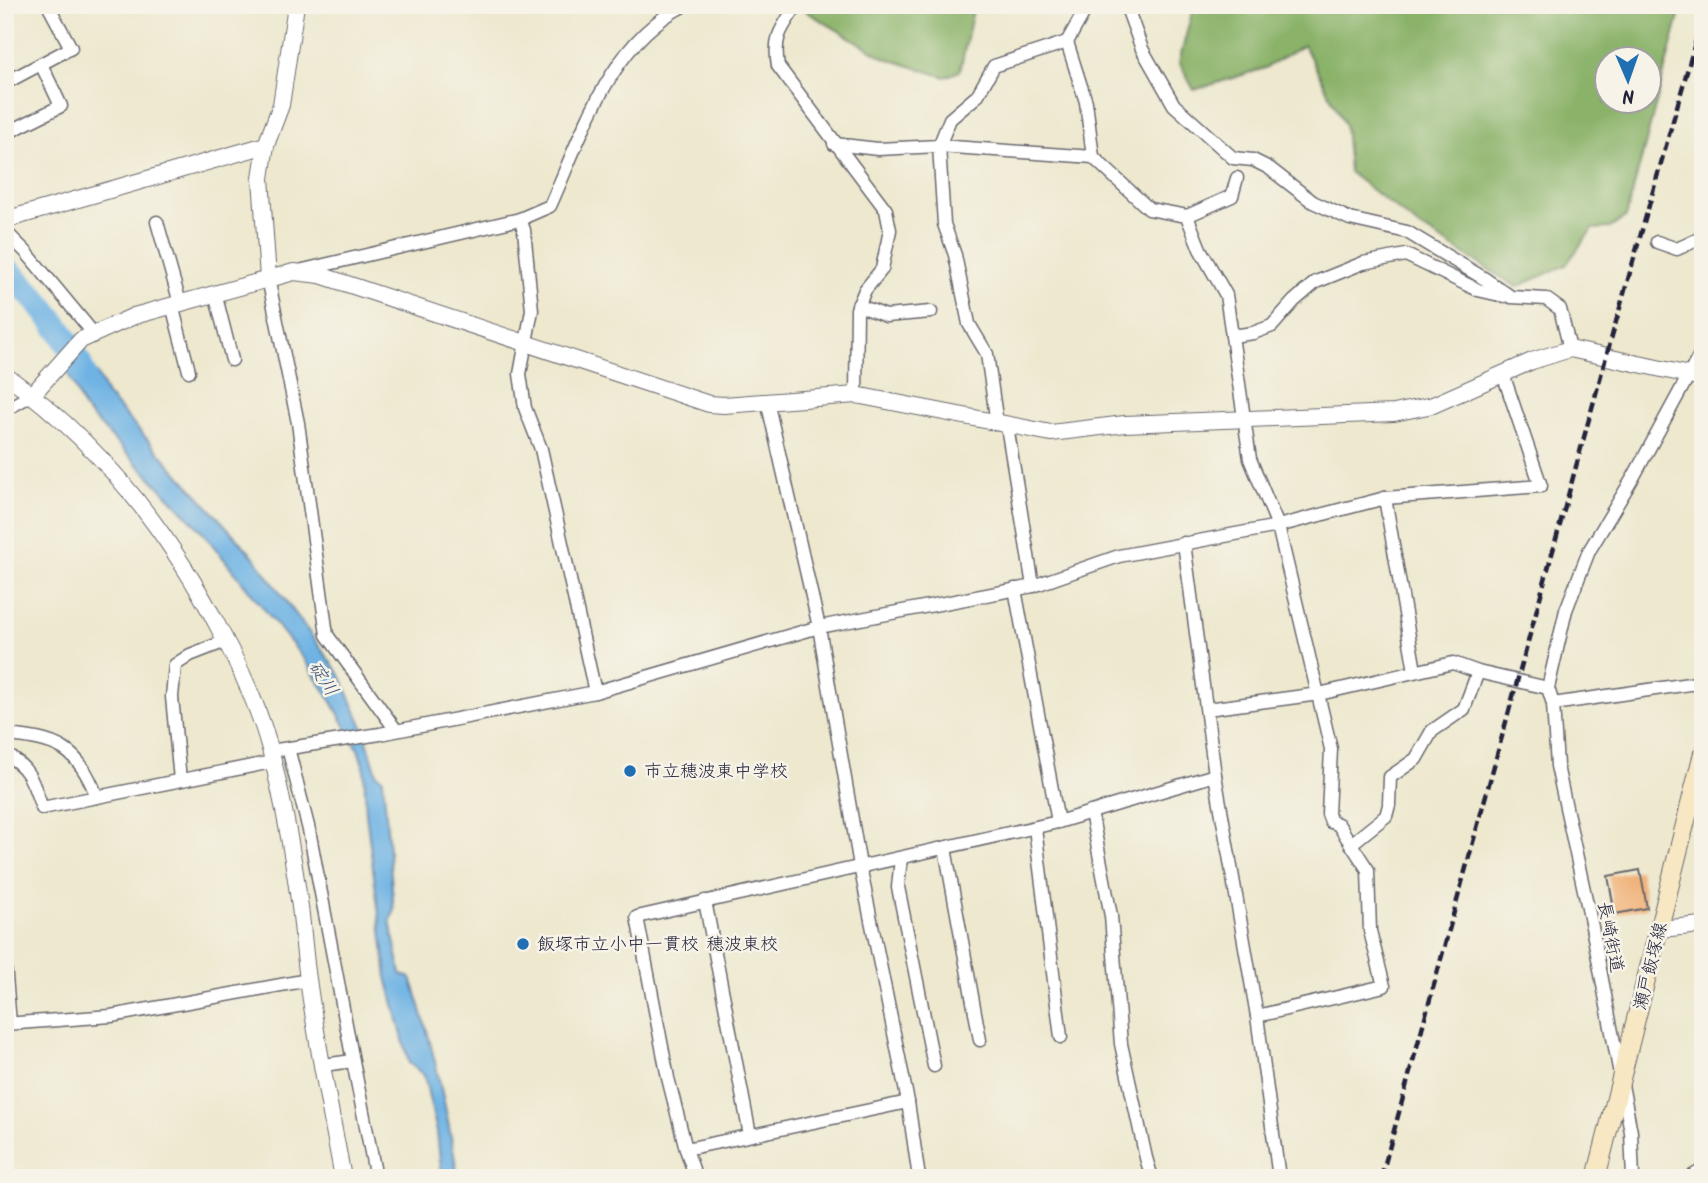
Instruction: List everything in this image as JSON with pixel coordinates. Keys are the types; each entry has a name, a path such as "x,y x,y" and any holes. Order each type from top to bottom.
{"main road":[{"name":"瀬戸飯塚線","path":"1596,1178 1703,753"}],"street":[{"path":"5,83 71,48 48,5"},
{"path":"296,5 281,105 266,145 261,178 268,278 298,423 327,635 396,730"},
{"path":"5,410 33,394 88,337 134,316 268,278 520,219 550,206 597,100 624,57 660,19 685,5"},
{"path":"797,5 779,33 775,47 778,65 834,144 886,210 890,230 882,269 865,290 858,305 856,395"},
{"path":"1032,586 987,354 969,324 955,255 944,224 939,146 950,119 976,96 995,66 1068,42 1088,5"},
{"path":"1126,5 1142,49 1174,105 1233,158 1253,160 1269,168 1313,202 1350,219 1407,232 1485,279 1511,298"},
{"path":"1068,42 1086,102 1093,157"},
{"path":"5,134 61,106 41,64"},
{"path":"834,144 878,149 939,146 1093,157 1149,209 1187,216 1232,195 1237,178"},
{"path":"5,220 266,145"},
{"path":"1187,216 1200,249 1226,295 1250,459 1278,526 1331,749 1328,814 1331,822 1338,824 1368,870 1370,931 1384,986 1257,1016"},
{"path":"520,219 524,230 533,310 520,374 525,408 541,449 595,692"},
{"path":"157,222 189,372"},
{"path":"5,232 26,252 88,337"},
{"path":"1657,242 1677,248 1703,237"},
{"path":"1232,336 1253,333 1272,326 1294,301 1316,282 1363,263 1406,255 1478,289 1511,298 1546,299 1560,309 1570,349"},
{"path":"294,272 320,275 709,404 856,395 1051,433 1125,424 1394,414 1433,405 1503,374 1570,349 1697,376"},
{"path":"215,293 233,360"},
{"path":"858,305 886,316 931,312"},
{"path":"1207,709 1319,694 1453,663 1478,672 1548,688 1566,610 1589,551 1697,376 1703,349"},
{"path":"5,374 33,394 89,445 127,487 199,589 259,715 288,828 308,980 342,1178"},
{"path":"5,754 19,762 30,776 42,808 180,780 271,756 288,748 380,734 595,692 819,627 1032,586 1119,556 1278,526 1384,498 1541,486 1503,374"},
{"path":"767,401 819,627 860,866 908,1102 919,1178"},
{"path":"1384,498 1415,671"},
{"path":"1184,543 1215,775 1257,1016 1279,1178"},
{"path":"1015,589 1058,822"},
{"path":"180,780 172,697 175,665 190,655 226,641"},
{"path":"1351,844 1386,816 1390,777 1416,759 1432,731 1464,709 1478,672"},
{"path":"1553,704 1703,681"},
{"name":"長崎街道","path":"1548,688 1553,704 1557,766 1622,1078 1633,1152 1633,1178"},
{"path":"5,735 54,743 68,752 89,775 97,797"},
{"path":"288,748 309,830 376,1178"},
{"path":"696,1178 668,1078 637,917 1035,828 1215,775"},
{"path":"1091,812 1111,916 1121,1044 1152,1178"},
{"path":"1035,828 1061,1037"},
{"path":"945,848 980,1040"},
{"path":"901,858 898,887 934,1066"},
{"path":"705,901 750,1135"},
{"path":"1659,929 1703,925"},
{"path":"5,964 8,1024 111,1016 308,980"},
{"path":"323,1065 353,1061"},
{"path":"686,1149 908,1102"},
{"path":"1689,1178 1703,1170"}],"green space":[{"path":"805,5 974,5 960,71 945,77 885,58 807,12"},
{"path":"1194,5 1682,5 1662,81 1662,46 1592,46 1592,116 1653,116 1626,217 1610,228 1592,229 1566,265 1517,287 1417,225 1349,172 1345,125 1304,45 1265,68 1194,90 1179,62"}],"water":[{"path":"77,345 97,374 107,395 254,557 340,675 363,727 377,774 383,779 394,912 390,921 401,974 411,978 433,1052 458,1178 442,1178 437,1132 424,1075 409,1063 387,977 366,814 364,768 358,749 304,659 200,529 84,409 63,362"}],"building":[{"path":"1640,870 1647,908 1615,914 1608,876"}],"waterway":[{"name":"碇川","path":"5,268 51,318 70,346 84,376"}],"railway":[{"path":"1381,1178 1606,357 1703,15"}],"place":[{"name":"市立穂波東中学校","path":"630,771"},
{"name":"飯塚市立小中一貫校 穂波東校","path":"523,944"}]}
